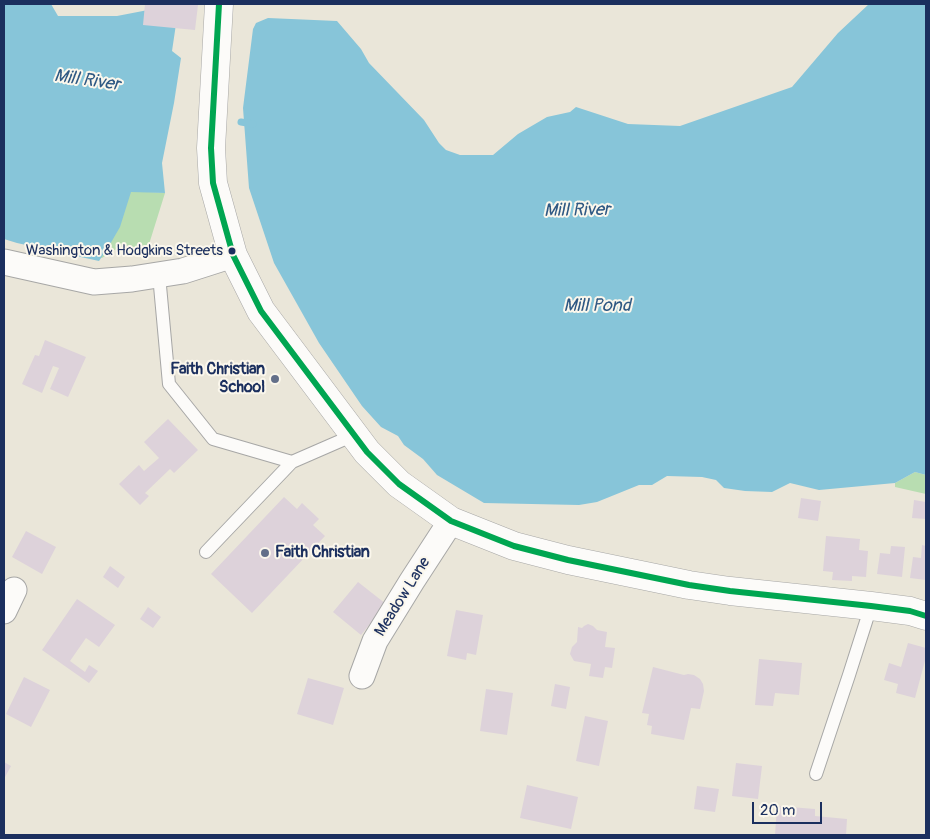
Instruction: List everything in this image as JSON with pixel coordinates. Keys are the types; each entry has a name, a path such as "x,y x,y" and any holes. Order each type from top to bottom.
{"main road":[{"path":"219,4 211,148 213,183 234,255 260,311 367,452 399,484 451,522 514,546 568,560 689,585 910,611 926,616"}],"street":[{"path":"4,262 94,282 132,279 183,271 234,255"},
{"name":"Meadow Lane","path":"362,676 375,641 451,522"}],"lane":[{"path":"159,275 169,384 213,439 292,462"},
{"path":"206,552 292,462 354,435"},
{"path":"816,774 871,606"}],"green space":[{"path":"55,186 165,193 145,257 118,248 102,258 46,252 36,247"},
{"path":"915,472 926,475 926,494 895,487 895,483"}],"water":[{"path":"4,4 51,4 58,16 117,16 179,4 172,51 181,58 162,163 165,193 131,192 120,227 99,261 4,239"},
{"name":"Mill Pond","path":"869,4 926,4 926,475 915,472 895,483 819,490 790,483 772,492 724,488 716,480 702,477 667,476 652,485 639,485 597,502 579,505 484,503 437,475 423,459 404,445 398,436 381,427 362,406 319,343 274,263 249,188 243,108 253,29 256,23 268,18 337,21 361,49 369,63 424,120 439,143 446,150 460,155 493,155 518,134 547,117 570,112 576,107 628,124 680,126 792,87 838,33"}],"building":[{"path":"145,4 198,5 195,30 143,25"},
{"path":"45,340 86,357 68,397 50,389 59,368 53,366 42,393 22,384 35,355 39,356"},
{"path":"168,419 198,450 174,473 170,469 145,493 149,496 140,505 119,484 139,465 144,471 159,458 144,442"},
{"path":"284,497 297,509 302,503 319,519 313,525 325,536 252,613 211,574"},
{"path":"801,498 821,501 818,521 798,518"},
{"path":"914,500 926,502 926,519 912,518"},
{"path":"26,531 56,547 42,574 12,557"},
{"path":"826,536 860,539 859,550 868,551 866,577 852,576 852,581 832,580 833,572 823,571"},
{"path":"922,545 926,546 926,580 910,578 913,557 921,558"},
{"path":"891,546 905,547 902,577 877,574 880,553 890,554"},
{"path":"110,566 125,577 118,588 103,577"},
{"path":"358,582 386,604 361,635 333,612"},
{"path":"77,599 115,625 99,647 86,638 70,661 85,672 89,665 98,671 89,683 42,650"},
{"path":"148,607 161,617 153,628 140,619"},
{"path":"456,610 483,615 476,655 467,653 466,660 447,656"},
{"path":"588,624 597,630 607,632 605,647 615,648 612,668 605,667 603,678 589,676 591,664 574,661 570,654 572,647 577,642 578,627 582,628"},
{"path":"908,643 926,648 926,657 915,698 896,693 898,684 884,680 889,663 901,667"},
{"path":"759,659 802,663 799,695 775,693 773,706 755,705"},
{"path":"653,667 684,675 694,675 703,684 704,691 700,709 691,708 684,740 651,734 652,726 647,725 649,714 642,713"},
{"path":"24,677 50,690 31,727 6,714"},
{"path":"308,678 344,688 333,725 297,714"},
{"path":"555,684 570,687 566,709 551,706"},
{"path":"486,689 513,693 507,735 480,731"},
{"path":"585,716 608,721 599,766 576,761"},
{"path":"4,762 11,766 4,779"},
{"path":"736,763 762,766 758,799 732,796"},
{"path":"527,785 578,797 571,829 520,818"},
{"path":"697,786 719,789 715,812 694,809"},
{"path":"777,806 815,809 815,816 847,819 846,835 775,835"}],"waterway":[{"name":"Mill River","path":"241,122 253,124"}],"transit line":[{"path":"219,4 211,148 213,183 233,255 261,311 367,452 399,484 451,521 514,546 568,560 689,585 910,611 926,616"}],"place":[{"name":"Washington & Hodgkins Streets","path":"232,251"},
{"name":"Faith Christian School","path":"275,379"},
{"name":"Faith Christian","path":"265,553"}]}
